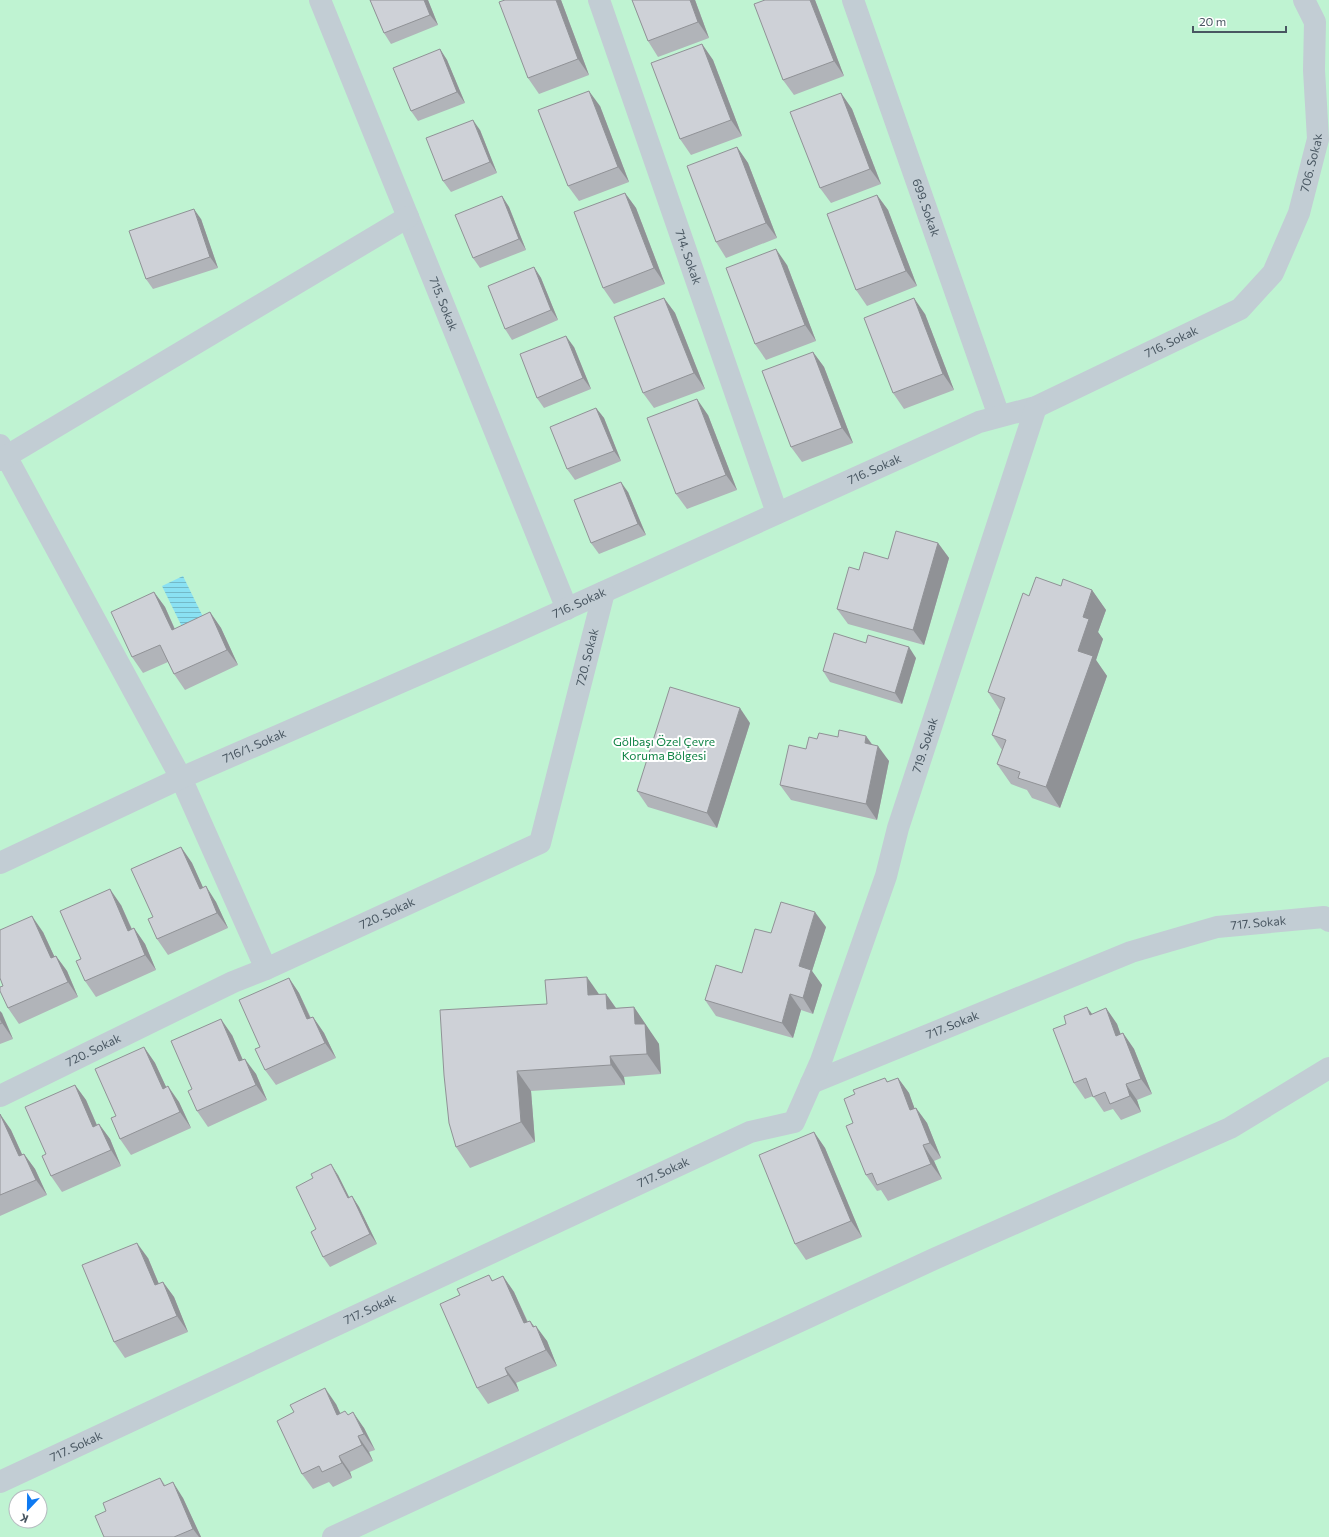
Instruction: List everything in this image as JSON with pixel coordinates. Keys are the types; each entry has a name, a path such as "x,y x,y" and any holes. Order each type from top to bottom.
{"street":[{"name":"715. Sokak","path":"320,0 567,609"},
{"name":"714. Sokak","path":"599,0 776,514"},
{"name":"699. Sokak","path":"853,0 999,416"},
{"name":"706. Sokak","path":"1240,309 1273,273 1300,213 1318,139 1314,70 1315,22 1304,0"},
{"path":"266,969 181,778 2,454 408,217"},
{"name":"716. Sokak","path":"510,634 978,422 1036,407 1240,309"},
{"name":"719. Sokak","path":"811,1083 821,1061 886,876 898,828 1036,407"},
{"name":"720. Sokak","path":"0,1096 233,982 266,969 540,843 604,592"},
{"name":"716/1. Sokak","path":"0,863 181,778 510,634"},
{"name":"717. Sokak","path":"0,1482 750,1132 794,1122 811,1083 1131,952 1217,927 1324,917 1329,921"},
{"path":"333,1537 934,1260 1230,1128 1329,1068"}],"green space":[{"name":"Gölbaşı Özel Çevre Koruma Bölgesi","path":"0,0 1329,0 1329,1537 0,1537"}],"water":[{"path":"183,576 206,623 185,633 162,586"}],"building":[{"path":"370,0 424,0 430,15 384,33"},
{"path":"505,0 556,0 578,59 528,78 499,2"},
{"path":"632,0 690,0 698,22 648,41"},
{"path":"765,0 810,0 834,61 783,80 754,4"},
{"path":"702,44 731,120 680,139 651,63"},
{"path":"440,49 457,92 411,111 393,68"},
{"path":"589,91 618,167 568,186 538,110"},
{"path":"841,93 870,169 820,188 790,112"},
{"path":"473,120 490,162 443,181 426,138"},
{"path":"737,147 766,223 716,242 687,166"},
{"path":"625,193 654,268 603,288 574,212"},
{"path":"877,195 906,271 856,290 827,214"},
{"path":"502,196 519,239 473,258 455,215"},
{"path":"194,209 210,257 146,279 129,231"},
{"path":"776,249 805,325 755,344 726,268"},
{"path":"534,267 551,310 505,329 488,286"},
{"path":"664,298 694,373 643,393 614,317"},
{"path":"914,298 943,374 893,393 864,318"},
{"path":"566,336 583,378 537,398 520,354"},
{"path":"813,352 842,428 791,447 762,371"},
{"path":"697,399 726,475 676,494 647,418"},
{"path":"596,408 614,451 567,469 550,427"},
{"path":"621,482 638,524 591,543 574,500"},
{"path":"896,531 938,543 913,630 837,609 849,567 859,570 864,552 888,559"},
{"path":"1036,577 1061,586 1063,579 1092,590 1083,617 1089,619 1078,651 1093,656 1046,787 1018,778 1020,772 997,764 1006,740 992,735 1005,698 988,692 1023,593 1029,596"},
{"path":"154,592 172,630 210,612 227,650 174,674 160,645 132,657 111,612"},
{"path":"834,633 866,643 868,635 909,647 895,693 823,671"},
{"path":"670,687 740,708 707,813 637,791"},
{"path":"839,730 866,736 865,743 878,746 866,804 780,785 789,745 806,749 809,737 817,739 819,733 838,737"},
{"path":"181,847 200,889 206,886 217,913 157,939 148,919 153,917 131,869"},
{"path":"110,889 128,931 134,928 145,955 85,981 76,961 81,959 60,911"},
{"path":"781,902 815,912 799,966 811,970 803,998 790,994 782,1023 705,1000 716,965 742,973 755,929 771,933"},
{"path":"32,916 51,958 56,956 68,982 8,1008 0,991 0,987 3,986 0,978 0,930"},
{"path":"587,977 588,995 606,994 607,1009 634,1007 635,1024 645,1024 647,1054 610,1056 611,1065 517,1071 521,1122 456,1147 449,1123 440,1010 547,1004 545,980"},
{"path":"289,978 307,1019 313,1017 325,1043 265,1070 255,1049 260,1047 239,1000"},
{"path":"1087,1007 1090,1015 1106,1008 1116,1036 1123,1033 1141,1079 1126,1084 1130,1096 1110,1104 1105,1092 1093,1097 1086,1078 1074,1083 1053,1029 1066,1024 1064,1016"},
{"path":"221,1019 239,1061 245,1059 256,1085 197,1111 188,1091 192,1089 171,1041"},
{"path":"144,1047 163,1089 168,1086 180,1112 120,1139 111,1118 116,1116 95,1069"},
{"path":"885,1078 887,1082 898,1078 910,1110 916,1108 930,1143 923,1145 931,1164 877,1185 872,1173 866,1175 846,1126 853,1123 844,1099 855,1094 853,1090"},
{"path":"75,1085 93,1127 99,1124 111,1150 51,1176 42,1156 46,1154 25,1107"},
{"path":"0,1114 19,1156 24,1154 36,1180 0,1195"},
{"path":"814,1132 851,1221 795,1244 759,1155"},
{"path":"331,1164 348,1198 352,1196 370,1234 323,1257 311,1232 316,1229 296,1187 313,1178 311,1174"},
{"path":"137,1243 155,1285 163,1282 177,1316 114,1342 82,1265"},
{"path":"489,1275 492,1281 503,1276 524,1323 530,1321 533,1327 536,1326 546,1350 505,1368 508,1375 477,1388 440,1304 460,1295 457,1289"},
{"path":"325,1388 337,1415 345,1411 348,1415 353,1412 364,1434 358,1436 362,1445 339,1456 342,1463 322,1472 319,1466 302,1474 277,1421 294,1412 290,1405"},
{"path":"160,1478 164,1486 173,1482 193,1529 174,1537 104,1537 95,1516 106,1511 103,1503"}]}
